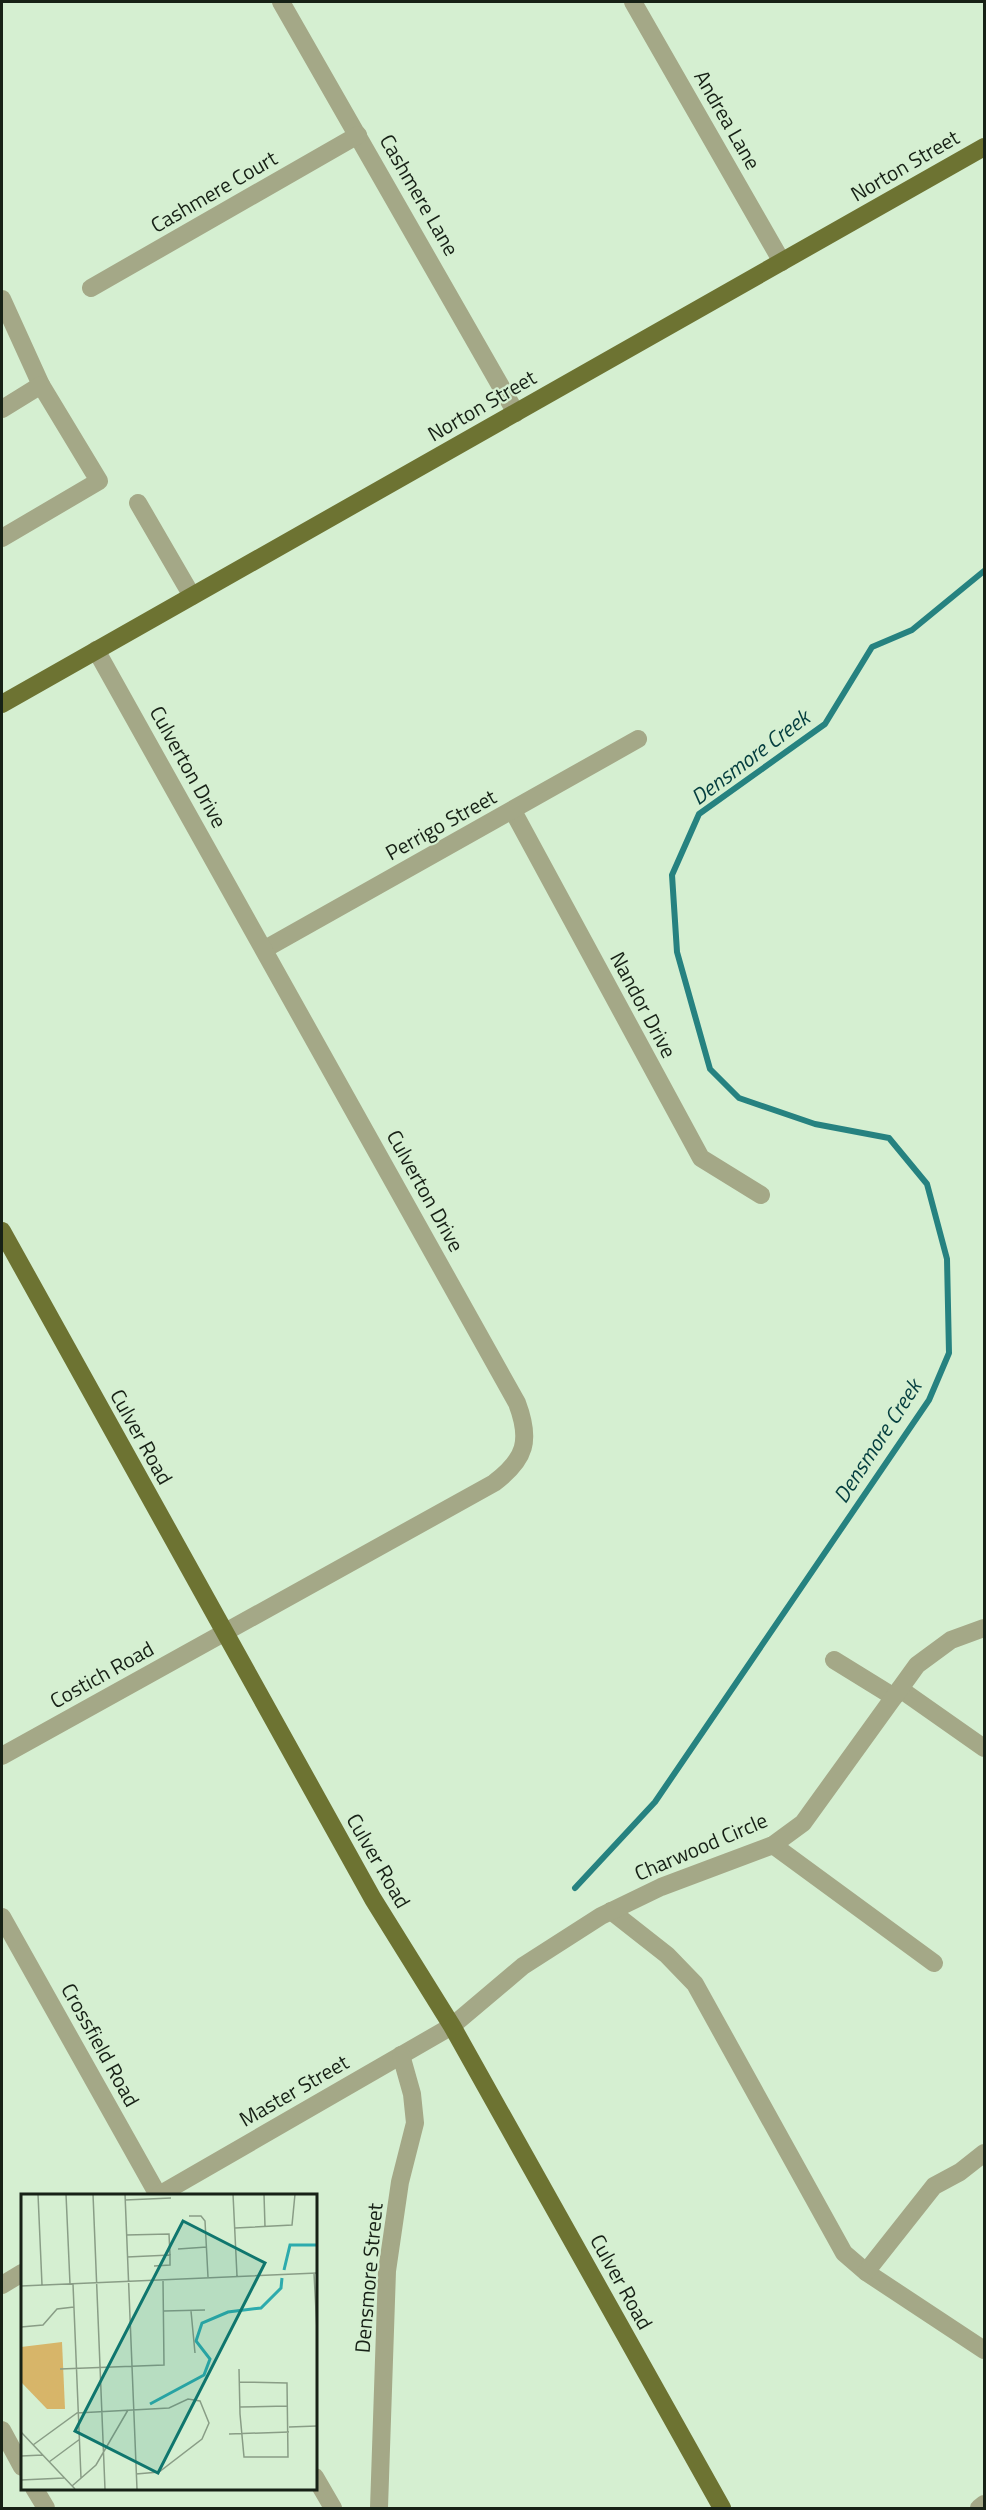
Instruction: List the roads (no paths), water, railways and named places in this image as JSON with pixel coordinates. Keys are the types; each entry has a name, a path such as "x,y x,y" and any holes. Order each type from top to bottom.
{"main road":[{"name":"Norton Street","path":"2,704 984,147"},
{"name":"Culver Road","path":"2,1231 373,1899 452,2026 722,2508"}],"street":[{"name":"Cashmere Lane","path":"281,2 516,413"},
{"name":"Andrea Lane","path":"633,2 782,262"},
{"name":"Cashmere Court","path":"91,288 358,135"},
{"path":"2,300 41,385 99,481 2,538"},
{"path":"2,409 41,385"},
{"path":"138,503 192,596"},
{"name":"Culverton Drive","path":"96,650 517,1403 525,1430 525,1441 516,1464 494,1483 224,1633"},
{"name":"Perrigo Street","path":"264,949 638,739"},
{"name":"Nandor Drive","path":"513,811 701,1158 761,1195"},
{"name":"Charwood Circle","path":"452,2026 523,1966 611,1911 661,1887 773,1845 803,1823 917,1665 951,1640 984,1629"},
{"name":"Costich Road","path":"2,1756 224,1633"},
{"path":"834,1660 897,1693 984,1748"},
{"path":"773,1845 934,1963"},
{"path":"611,1911 668,1955 695,1984 844,2253 866,2272 984,2349"},
{"name":"Crossfield Road","path":"2,1917 158,2194"},
{"name":"Master Street","path":"161,2194 452,2026"},
{"name":"Densmore Street","path":"379,2508 387,2271 400,2182 415,2123 412,2094 401,2055"},
{"path":"866,2272 934,2186 960,2172 984,2153"},
{"path":"2,2285 21,2274"},
{"path":"2,2430 21,2465"},
{"path":"316,2479 333,2508"},
{"path":"35,2489 46,2508"},
{"path":"979,2508 984,2504"}],"waterway":[{"name":"Densmore Creek","path":"575,1888 655,1802 929,1400 949,1353 947,1259 927,1184 889,1138 815,1124 739,1098 710,1069 677,952 672,875 699,814 825,724 872,647 912,630 984,571"}]}
